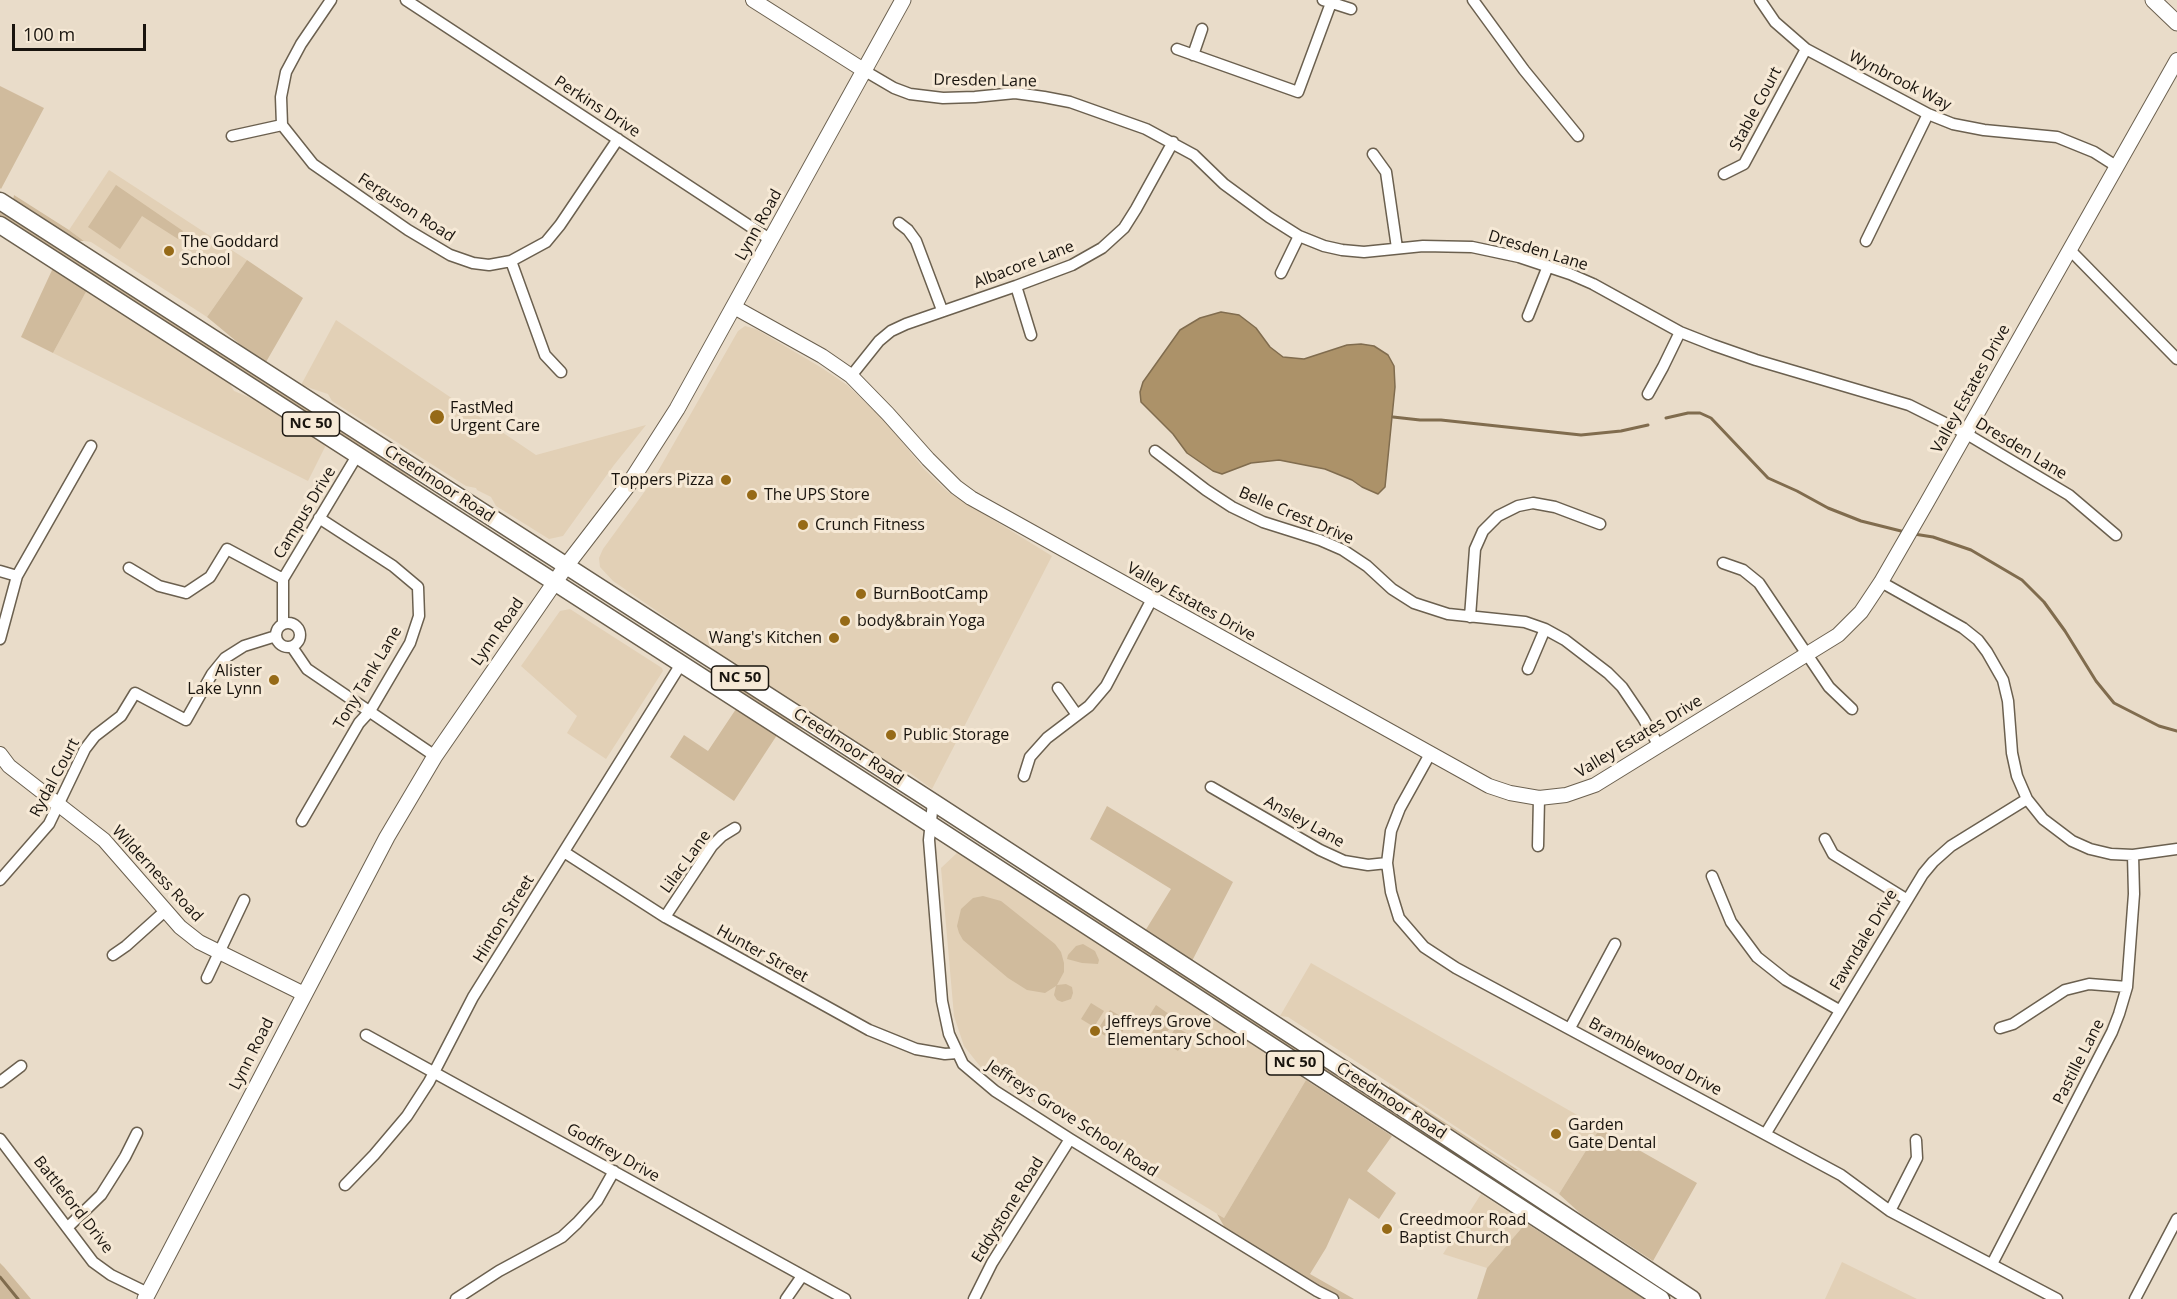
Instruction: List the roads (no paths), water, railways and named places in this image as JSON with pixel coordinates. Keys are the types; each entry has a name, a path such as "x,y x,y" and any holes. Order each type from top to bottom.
{"main road":[{"name":"Lynn Road","path":"151,1297 379,850 435,756 554,582 649,454 701,368 903,0"},
{"path":"2153,0 2177,23"},
{"name":"Creedmoor Road","path":"0,201 933,802 1692,1299"},
{"name":"Creedmoor Road","path":"0,225 358,454 1661,1299"}],"street":[{"path":"232,136 282,125 281,97 286,72 331,0"},
{"name":"Perkins Drive","path":"406,0 771,240"},
{"path":"753,0 865,71"},
{"path":"1473,0 1524,70 1578,136"},
{"name":"Wynbrook Way","path":"1760,0 1775,22 1806,49 1928,114 1953,124 1984,130 2056,137 2094,152 2116,166"},
{"path":"1177,49 1298,92 1327,1 1351,9"},
{"path":"1193,55 1202,29"},
{"name":"Stable Court","path":"1724,174 1744,164 1806,49"},
{"name":"Valley Estates Drive","path":"734,307 822,356 851,376 928,459 956,487 971,498 1490,786 1510,793 1539,798 1566,795 1595,785 1838,635 1852,622 1881,582 2177,60"},
{"name":"Dresden Lane","path":"865,71 910,93 943,98 1015,93 1070,102 1146,129 1194,155 1235,194 1299,236 1324,246 1364,252 1396,248 1472,247 1548,266 1593,284 1680,332 1750,358 1909,405 1965,433 2069,495 2116,535"},
{"path":"1866,241 1928,114"},
{"name":"Ferguson Road","path":"282,125 313,164 408,230 450,255 473,263 489,265 512,261 546,242 618,139"},
{"name":"Albacore Lane","path":"851,376 863,359 891,331 942,310 1016,286 1072,264 1102,248 1124,228 1173,142"},
{"path":"1373,154 1386,172 1396,248"},
{"path":"899,223 916,241 942,310"},
{"path":"1281,273 1299,236"},
{"path":"2069,249 2177,359"},
{"path":"512,261 544,356 561,372"},
{"path":"1528,316 1548,266"},
{"path":"1016,286 1031,335"},
{"path":"1648,394 1680,332"},
{"path":"0,639 17,576 91,446"},
{"name":"Belle Crest Drive","path":"1155,451 1232,507 1266,523 1320,540 1343,550 1368,567 1392,589 1414,603 1432,610 1525,622 1545,629 1565,640 1615,680 1633,702 1659,746"},
{"name":"Campus Drive","path":"283,624 283,579 358,454"},
{"path":"1470,616 1475,549 1483,531 1498,516 1518,506 1533,503 1555,507 1600,524"},
{"name":"Tony Tank Lane","path":"302,821 359,723 370,711 410,643 419,616 418,587 393,566 319,518"},
{"path":"129,568 159,586 186,593 210,578 226,549 283,579"},
{"path":"1723,564 1743,570 1759,583 1829,687 1852,709"},
{"path":"0,571 17,576"},
{"path":"1881,582 1964,628 1988,652 2003,680 2008,701 2013,765 2027,799 2043,819 2072,841 2110,854 2133,855 2177,849"},
{"path":"1024,776 1030,757 1047,738 1089,706 1106,686 1152,599"},
{"path":"283,624 292,624 299,630 300,640 292,647 283,646 276,636 283,624"},
{"path":"1528,669 1545,629"},
{"name":"Rydal Court","path":"0,880 49,824 85,749 95,736 121,716 135,693 186,720 212,674 225,658 244,646 276,636"},
{"path":"292,647 307,669 435,756"},
{"name":"Hinton Street","path":"345,1185 407,1116 435,1071 463,1013 681,664"},
{"path":"1058,688 1077,715"},
{"name":"Wilderness Road","path":"0,754 9,766 105,840 180,927 199,942 304,994"},
{"name":"Bramblewood Drive","path":"1430,754 1400,808 1391,831 1387,863 1391,892 1399,918 1424,947 1456,968 1766,1133 1840,1175 1890,1212 2057,1299"},
{"name":"Ansley Lane","path":"1211,787 1320,850 1344,861 1368,865 1387,863"},
{"path":"1538,846 1539,798"},
{"name":"Fawndale Drive","path":"1766,1133 1923,874 1942,853 1965,836 2027,799"},
{"name":"Jeffreys Grove School Road","path":"933,802 929,840 942,1001 945,1020 963,1064 995,1091 1070,1139 1333,1299"},
{"name":"Lilac Lane","path":"665,917 712,846 735,828"},
{"path":"1825,839 1833,854 1906,899"},
{"name":"Hunter Street","path":"564,852 665,917 869,1030 916,1048 945,1054 957,1053"},
{"name":"Pastille Lane","path":"1992,1264 2112,1032 2127,987 2134,894 2133,855"},
{"path":"1712,876 1731,922 1757,957 1786,980 1839,1010"},
{"path":"207,978 244,900"},
{"path":"113,955 165,911"},
{"path":"1570,1028 1615,944"},
{"path":"2000,1028 2013,1024 2065,990 2089,984 2127,987"},
{"name":"Godfrey Drive","path":"366,1035 845,1299"},
{"path":"0,1082 21,1066"},
{"path":"68,1227 101,1195 137,1133"},
{"name":"Battleford Drive","path":"0,1139 93,1262 111,1275 151,1297"},
{"name":"Eddystone Road","path":"975,1299 992,1263 1070,1139"},
{"path":"1890,1212 1917,1158 1916,1140"},
{"path":"456,1299 499,1271 562,1237 597,1201 614,1171"},
{"path":"2135,1299 2177,1219"},
{"path":"786,1299 802,1276"}],"waterway":[{"path":"1666,418 1688,413 1700,413 1711,418 1768,478 1828,508 1861,521 1905,532"},
{"path":"1393,417 1581,435 1621,431 1648,425"},
{"path":"1914,534 1933,537 1971,550 2022,580 2044,602 2096,681 2114,703 2159,726 2177,731"},
{"path":"0,1277 18,1299"}],"place":[{"name":"The Goddard School","path":"169,251"},
{"name":"FastMed Urgent Care","path":"437,417"},
{"name":"Toppers Pizza","path":"726,480"},
{"name":"The UPS Store","path":"752,495"},
{"name":"Crunch Fitness","path":"803,525"},
{"name":"BurnBootCamp","path":"861,594"},
{"name":"body&brain Yoga","path":"845,621"},
{"name":"Wang's Kitchen","path":"834,638"},
{"name":"Alister Lake Lynn","path":"274,680"},
{"name":"Public Storage","path":"891,735"},
{"name":"Jeffreys Grove Elementary School","path":"1095,1031"},
{"name":"Garden Gate Dental","path":"1556,1134"},
{"name":"Creedmoor Road Baptist Church","path":"1387,1229"}]}
